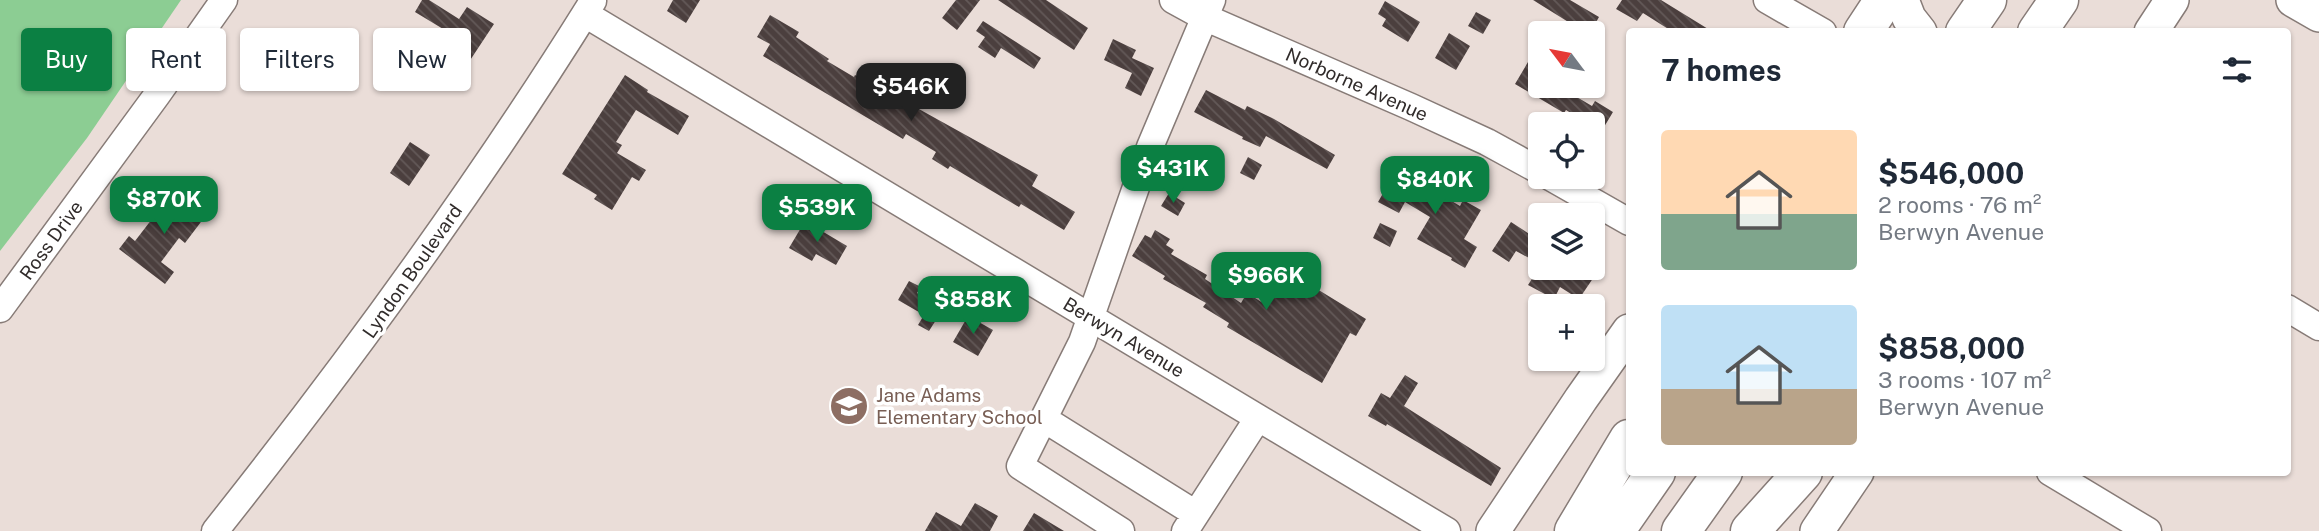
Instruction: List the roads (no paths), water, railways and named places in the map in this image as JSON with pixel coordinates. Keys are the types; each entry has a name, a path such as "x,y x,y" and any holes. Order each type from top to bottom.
{"highway":[{"path":"1968,28 1987,0"},
{"path":"2040,28 2059,0"},
{"path":"1574,531 1626,444"},
{"path":"1615,531 1653,476"},
{"path":"1681,531 1720,476"},
{"path":"1750,531 1799,476"}],"main road":[{"path":"1902,0 1909,18 1917,28"},
{"path":"2154,28 2172,0"},
{"path":"2294,0 2319,15"},
{"path":"1850,28 1869,7"},
{"path":"1493,531 1626,335"},
{"path":"1817,531 1854,476"}],"street":[{"name":"Ross Drive","path":"0,309 158,95 224,0"},
{"name":"Norborne Avenue","path":"1173,0 1208,9 1487,142 1528,164"},
{"path":"1767,0 1816,28"},
{"name":"Berwyn Avenue","path":"590,7 1090,317 1447,531"},
{"name":"Lyndon Boulevard","path":"215,531 400,289 504,139 590,7"},
{"path":"1121,531 1020,466 1082,342 1150,146 1208,9"},
{"path":"1571,189 1626,220"},
{"path":"2291,310 2319,327"},
{"path":"1044,419 1191,522 1258,418"},
{"path":"2057,476 2148,531"}],"place":[{"name":"Jane Adams Elementary School","path":"849,406"}]}
